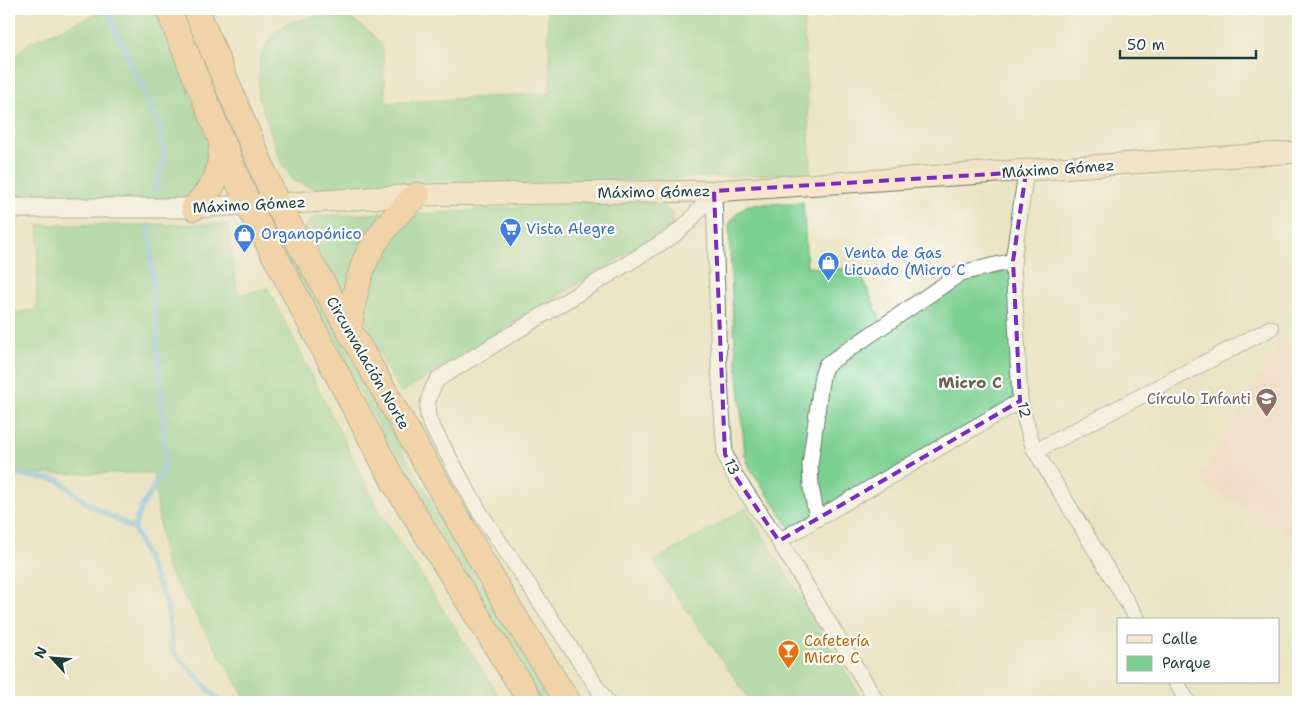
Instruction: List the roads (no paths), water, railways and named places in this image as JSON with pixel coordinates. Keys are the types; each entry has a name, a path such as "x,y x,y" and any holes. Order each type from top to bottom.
{"highway":[{"name":"Circunvalación Norte","path":"168,9 248,205 394,482 531,702"},
{"name":"Circunvalación Norte","path":"196,9 277,204 507,606 568,702"},
{"path":"194,208 211,189 220,174 222,144"},
{"path":"349,330 354,289 366,258 378,235 417,195"}],"main road":[{"name":"Máximo Gómez","path":"277,204 417,195 714,192 1298,152"}],"street":[{"name":"12","path":"1026,172 1013,261 1020,400 1036,451 1137,618"},
{"name":"13","path":"714,192 719,368 725,454 733,473 778,541 877,702"},
{"path":"607,702 479,511 430,424 427,416 427,403 431,390 438,379 674,236 690,221 714,192"},
{"name":"Máximo Gómez","path":"9,208 194,208 277,204"},
{"path":"817,519 811,487 810,465 822,375 826,365 961,273 1013,261"},
{"path":"1036,451 1271,328"},
{"path":"778,541 1020,400"},
{"path":"1177,684 1188,702"}],"waterway":[{"path":"106,9 162,132 164,161 154,191"},
{"path":"134,529 140,511 159,480 166,462 149,228"},
{"path":"9,470 11,474 59,480 85,502 134,529 167,604 173,651 220,702"}],"place":[{"name":"Vista Alegre","path":"510,248"},
{"name":"Organopónico","path":"245,253"},
{"name":"Venta de Gas Licuado (Micro C","path":"828,281"},
{"name":"Círculo Infanti","path":"1267,418"},
{"name":"Cafetería Micro C","path":"788,669"}],"district":[{"name":"Micro C","path":"970,382"}]}
